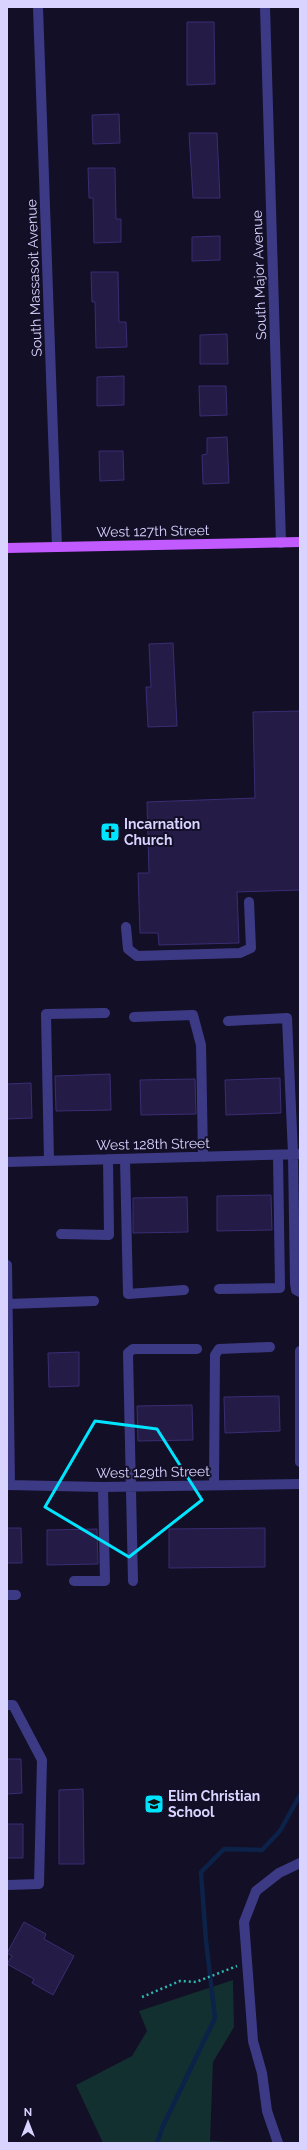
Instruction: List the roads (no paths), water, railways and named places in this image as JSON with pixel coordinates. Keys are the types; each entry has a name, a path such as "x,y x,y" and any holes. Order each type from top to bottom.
{"main road":[{"name":"West 127th Street","path":"7,548 300,542"}],"street":[{"name":"South Massasoit Avenue","path":"38,7 57,547"},
{"name":"South Major Avenue","path":"265,7 281,542"},
{"path":"126,927 128,949 137,956 240,953 251,948 249,902"},
{"path":"49,1161 46,1014 105,1013"},
{"path":"134,1017 193,1015 201,1045 203,1157"},
{"path":"228,1021 287,1018 297,1154 296,1290 300,1292"},
{"name":"West 128th Street","path":"7,1162 297,1154"},
{"path":"219,1289 280,1288 278,1155"},
{"path":"61,1234 109,1235 108,1159"},
{"path":"125,1159 128,1294 184,1290"},
{"path":"7,1265 9,1485"},
{"path":"8,1304 94,1301"},
{"path":"214,1485 215,1355 219,1349 270,1347"},
{"path":"133,1581 128,1353 133,1349 197,1349"},
{"path":"300,1351 300,1462"},
{"name":"West 129th Street","path":"9,1485 103,1487 300,1484"},
{"path":"74,1581 105,1581 103,1487"},
{"path":"7,1705 13,1705 42,1760 39,1884 7,1885"},
{"path":"278,2143 267,2111 262,2073 253,2041 244,1922 256,1891 280,1873 300,1863"}],"waterway":[{"path":"157,2143 163,2126 215,2018 206,1941 201,1872 224,1849 262,1850 280,1831 300,1795"}],"place":[{"name":"Incarnation Church","path":"110,832"},
{"name":"Elim Christian School","path":"154,1804"}]}
